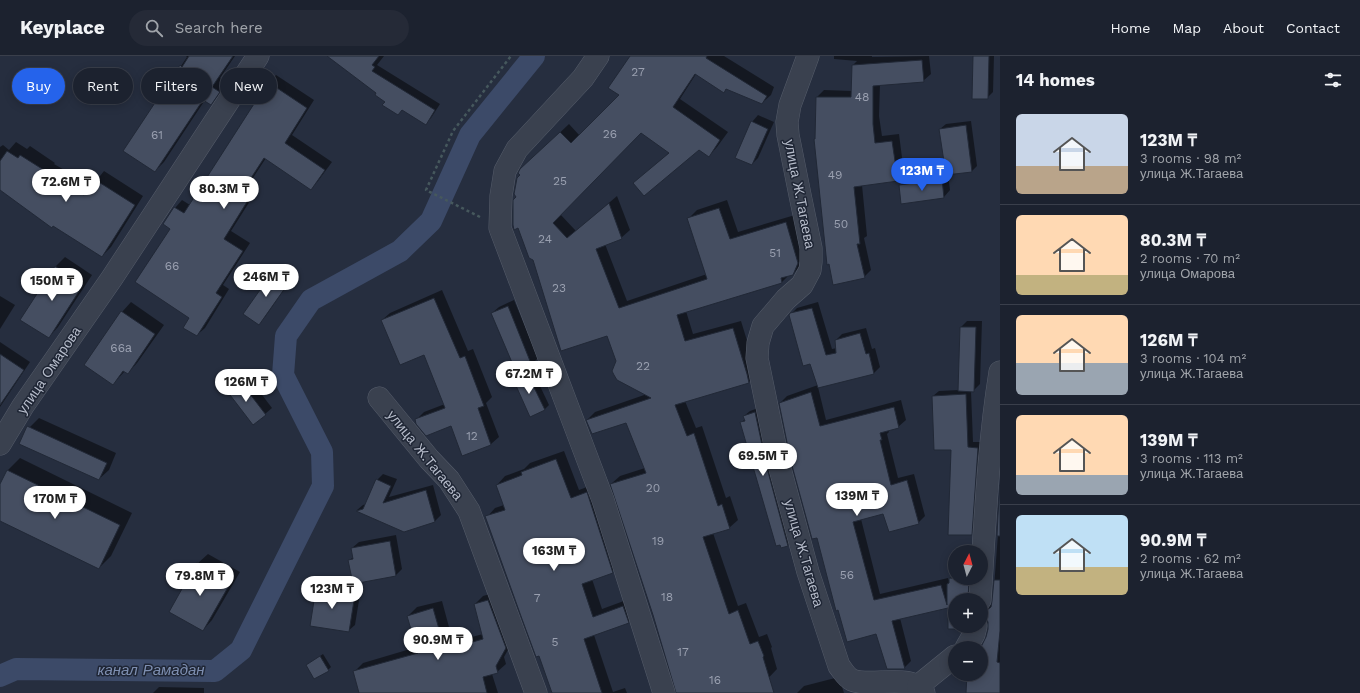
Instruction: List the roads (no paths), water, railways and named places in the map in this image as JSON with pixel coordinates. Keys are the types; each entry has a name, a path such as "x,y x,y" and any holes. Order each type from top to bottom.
{"street":[{"name":"улица Омарова","path":"0,444 23,406 112,278 258,56"},
{"path":"598,56 584,78 517,149 505,171 501,196 500,228 603,500 664,693"},
{"name":"улица Ж.Тагаева","path":"808,56 790,105 787,122 788,135 811,248 810,270 802,285 786,299 763,326 758,343 757,358 779,465 808,572 839,666 846,676 852,680 859,682 894,682 911,684 921,690"},
{"path":"981,593 996,396 1000,372"},
{"name":"улица Ж.Тагаева","path":"379,398 429,459 449,480 469,511 536,693"},
{"path":"921,690 948,663"}],"waterway":[{"name":"канал Рамадан","path":"0,676 16,669 215,671 241,650 323,486 322,452 283,375 286,336 311,300 400,251 431,221 470,135 534,56"}]}
